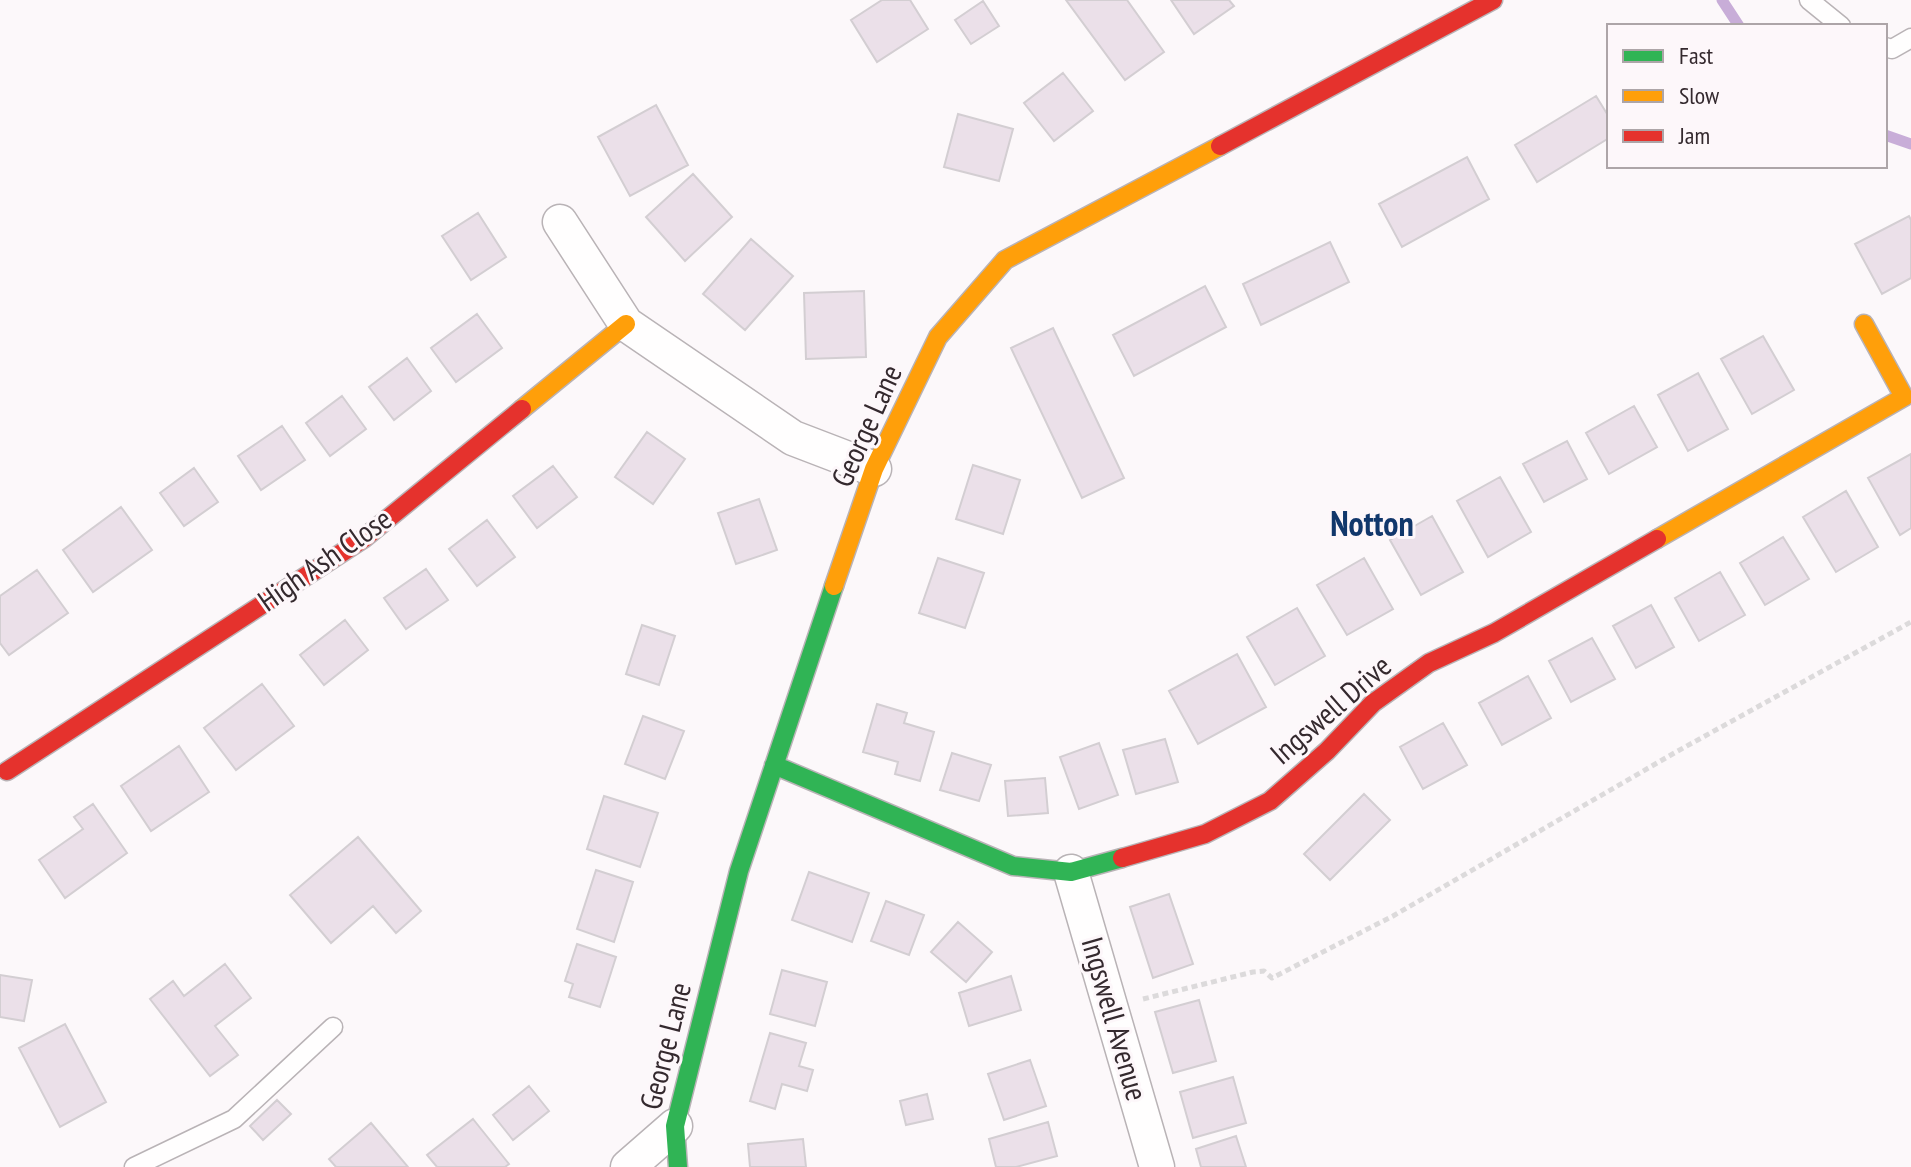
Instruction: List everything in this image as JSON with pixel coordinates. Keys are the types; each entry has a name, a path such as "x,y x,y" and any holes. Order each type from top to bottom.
{"street":[{"name":"George Lane","path":"678,1167 675,1126 739,871 874,469 938,337 1005,260 1493,0"},
{"path":"560,222 626,324 793,438 874,469"},
{"name":"High Ash Close","path":"7,771 363,539 626,324"},
{"name":"Ingswell Drive","path":"774,765 1013,866 1071,872 1205,834 1270,801 1327,751 1373,703 1429,663 1494,633 1904,397 1864,324"},
{"name":"Ingswell Avenue","path":"1071,872 1157,1167"},
{"path":"628,1167 675,1126"}],"lane":[{"path":"1809,0 1839,24"},
{"path":"1887,48 1892,49 1911,38"},
{"path":"134,1167 234,1119 333,1027"}],"path":[{"path":"1110,1007 1253,972 1264,971 1272,978 1393,916 1676,752 1911,622"}],"building":[{"path":"882,0 910,0 928,29 877,62 851,20"},
{"path":"1066,0 1127,0 1164,52 1125,80"},
{"path":"1171,0 1229,0 1234,6 1194,34"},
{"path":"983,1 999,26 971,44 955,20"},
{"path":"1063,73 1093,111 1054,141 1024,103"},
{"path":"1596,96 1607,114 1607,139 1537,182 1515,145"},
{"path":"656,105 688,165 630,196 598,137"},
{"path":"958,114 1013,129 999,181 944,167"},
{"path":"1467,157 1489,199 1402,247 1379,204"},
{"path":"693,174 732,217 685,261 646,217"},
{"path":"478,213 506,257 471,280 442,236"},
{"path":"1909,216 1911,278 1882,294 1855,244"},
{"path":"751,239 793,276 745,330 703,294"},
{"path":"1330,242 1349,282 1261,325 1243,284"},
{"path":"1205,286 1226,327 1134,376 1113,335"},
{"path":"864,291 866,357 806,359 804,293"},
{"path":"477,314 502,348 456,382 431,348"},
{"path":"1053,328 1124,478 1082,498 1011,348"},
{"path":"1763,336 1794,390 1752,414 1721,359"},
{"path":"407,358 431,391 394,420 369,387"},
{"path":"1698,373 1728,429 1688,451 1658,395"},
{"path":"342,396 366,429 330,456 306,423"},
{"path":"1634,406 1657,447 1609,474 1586,433"},
{"path":"282,426 305,460 261,490 238,456"},
{"path":"647,432 685,459 653,504 615,477"},
{"path":"1567,441 1587,479 1544,502 1523,464"},
{"path":"1911,454 1911,528 1900,535 1868,478"},
{"path":"973,465 1020,480 1003,534 956,519"},
{"path":"553,466 577,497 537,528 513,496"},
{"path":"194,468 218,502 184,526 160,493"},
{"path":"1500,477 1531,532 1488,557 1457,501"},
{"path":"1846,491 1878,547 1836,572 1803,517"},
{"path":"759,499 777,550 736,564 718,513"},
{"path":"121,507 152,550 93,592 63,550"},
{"path":"1432,516 1463,572 1421,595 1390,540"},
{"path":"487,520 515,557 477,586 449,549"},
{"path":"1783,537 1809,579 1765,605 1740,563"},
{"path":"938,558 984,573 965,628 919,613"},
{"path":"1364,558 1393,609 1347,635 1317,585"},
{"path":"426,569 448,600 406,629 384,598"},
{"path":"37,570 68,613 9,655 0,643 0,596"},
{"path":"1720,572 1745,615 1699,641 1675,598"},
{"path":"1651,605 1674,647 1636,668 1613,626"},
{"path":"1297,608 1325,656 1275,685 1247,637"},
{"path":"345,620 368,650 324,685 300,655"},
{"path":"642,625 675,636 659,685 626,674"},
{"path":"1592,638 1615,679 1571,702 1549,661"},
{"path":"1237,654 1266,707 1198,744 1169,691"},
{"path":"1528,676 1551,718 1502,745 1479,703"},
{"path":"262,684 294,726 236,770 204,728"},
{"path":"877,704 907,713 904,723 934,732 920,781 895,774 898,762 863,752"},
{"path":"643,716 684,731 665,779 625,764"},
{"path":"1443,723 1467,765 1423,789 1400,747"},
{"path":"1165,739 1178,782 1136,794 1123,750"},
{"path":"1099,743 1118,795 1079,809 1060,757"},
{"path":"179,746 209,792 151,831 121,786"},
{"path":"952,753 991,765 979,801 940,790"},
{"path":"1045,778 1048,813 1008,816 1005,781"},
{"path":"1364,794 1390,820 1330,880 1304,854"},
{"path":"604,796 658,813 640,867 587,849"},
{"path":"93,804 127,853 65,898 39,860 83,829 74,817"},
{"path":"358,837 421,911 396,933 373,906 331,943 290,895"},
{"path":"596,870 633,882 614,942 577,929"},
{"path":"809,872 869,893 852,942 792,920"},
{"path":"1169,894 1193,964 1153,978 1130,907"},
{"path":"886,901 924,915 909,955 871,941"},
{"path":"958,922 992,952 966,982 931,952"},
{"path":"577,944 616,957 600,1007 569,997 573,984 565,981"},
{"path":"225,964 251,998 215,1026 238,1055 210,1076 150,999 173,981 184,996"},
{"path":"782,970 827,982 815,1026 770,1014"},
{"path":"0,975 32,980 24,1021 0,1017"},
{"path":"1011,976 1021,1010 969,1026 959,993"},
{"path":"1199,1000 1216,1061 1173,1073 1155,1012"},
{"path":"65,1024 106,1102 60,1127 19,1048"},
{"path":"770,1033 806,1043 799,1066 813,1070 807,1091 782,1084 775,1109 750,1101"},
{"path":"1030,1060 1046,1106 1004,1120 988,1074"},
{"path":"1233,1077 1246,1123 1193,1138 1180,1092"},
{"path":"529,1086 549,1111 513,1140 493,1115"},
{"path":"927,1094 933,1119 906,1125 900,1101"},
{"path":"277,1100 291,1114 263,1140 250,1126"},
{"path":"473,1119 509,1164 505,1167 437,1167 427,1155"},
{"path":"1048,1122 1057,1156 1016,1167 996,1167 989,1139"},
{"path":"371,1123 408,1167 336,1167 329,1159"},
{"path":"1236,1136 1246,1167 1201,1167 1196,1149"},
{"path":"803,1139 806,1167 750,1167 748,1144"}],"waterway":[{"path":"1722,0 1738,24"},
{"path":"1887,136 1911,144"}],"traffic: fast":[{"path":"678,1167 675,1126 739,871 834,586"},
{"path":"774,765 1013,866 1071,872 1122,858"}],"traffic: slow":[{"path":"834,586 874,469 938,337 1005,260 1220,146"},
{"path":"522,409 626,324"},
{"path":"1657,539 1904,397 1864,324"}],"traffic: jam":[{"path":"1220,146 1493,0"},
{"path":"7,771 363,539 522,409"},
{"path":"1122,858 1205,834 1270,801 1327,751 1373,703 1429,663 1494,633 1657,539"}],"district":[{"name":"Notton","path":"1372,524"}]}
